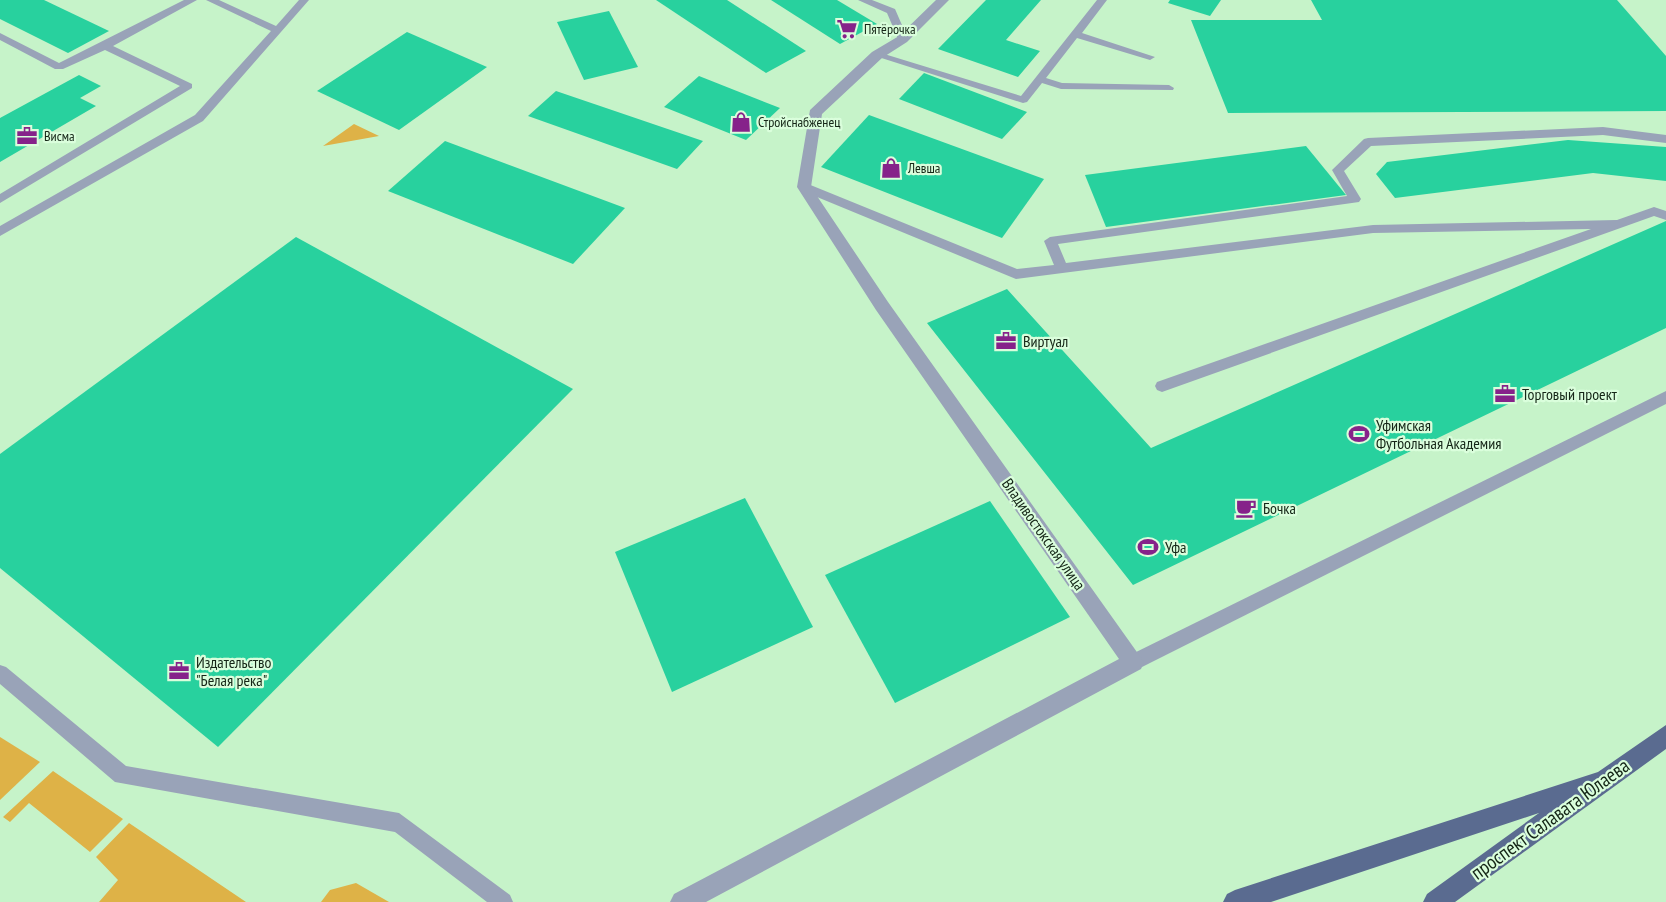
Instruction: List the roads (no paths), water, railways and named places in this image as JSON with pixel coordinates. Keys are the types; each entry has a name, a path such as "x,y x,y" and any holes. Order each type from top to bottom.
{"main road":[{"name":"проспект Салавата Юлаева","path":"1435,902 1666,736"},
{"path":"1235,902 1600,782"}],"street":[{"path":"804,187 815,113 877,55 903,39 941,0"},
{"name":"Владивостокская улица","path":"804,187 882,306 1134,662"},
{"path":"682,902 1134,662"}],"lane":[{"path":"0,36 59,67 105,46 192,0"},
{"path":"211,0 277,30"},
{"path":"0,232 199,118 304,0"},
{"path":"863,0 891,11 903,39"},
{"path":"877,55 1023,100 1102,0"},
{"path":"1075,34 1150,57"},
{"path":"0,199 188,86 105,46"},
{"path":"1040,79 1061,86 1169,87"},
{"path":"1062,268 1050,241 1355,199 1338,170 1368,142 1602,131 1666,139"},
{"path":"804,187 1016,274 1373,230 1617,224"},
{"path":"1162,386 1654,211 1666,216"},
{"path":"1134,662 1666,397"},
{"path":"0,673 122,775 399,823 503,902"}],"place":[{"name":"Пятёрочка","path":"847,29"},
{"name":"Стройснабженец","path":"741,122"},
{"name":"Висма","path":"27,136"},
{"name":"Левша","path":"891,168"},
{"name":"Виртуал","path":"1006,341"},
{"name":"Торговый проект","path":"1505,394"},
{"name":"Уфимская Футбольная Академия","path":"1359,434"},
{"name":"Бочка","path":"1246,508"},
{"name":"Уфа","path":"1148,547"},
{"name":"Издательство \"Белая река\"","path":"179,671"}]}
